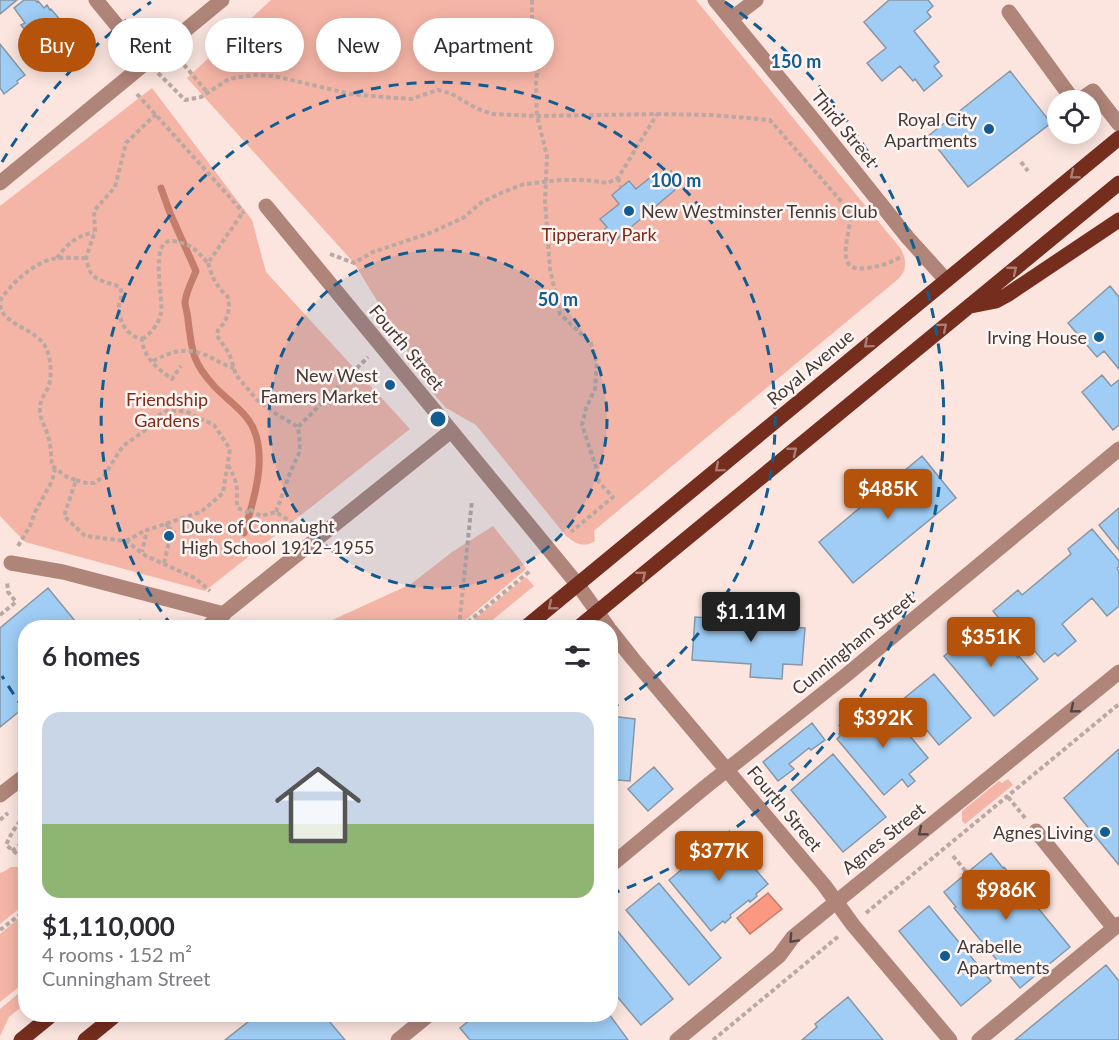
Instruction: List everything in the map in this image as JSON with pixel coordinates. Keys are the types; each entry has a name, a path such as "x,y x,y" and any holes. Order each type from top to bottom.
{"main road":[{"name":"Royal Avenue","path":"535,620 1119,138"},
{"path":"587,620 1119,183"},
{"path":"968,307 996,301 1007,295 1119,220"},
{"path":"21,1040 43,1022"},
{"path":"86,1040 107,1022"}],"street":[{"path":"96,0 111,18"},
{"path":"193,24 222,0"},
{"name":"Third Street","path":"715,0 908,238 946,280"},
{"path":"731,19 756,0"},
{"path":"1009,12 1066,90"},
{"path":"0,183 135,72"},
{"path":"1101,101 1119,124"},
{"name":"Fourth Street","path":"266,206 578,585 603,620"},
{"path":"216,620 451,431"},
{"name":"Cunningham Street","path":"618,859 845,676 1119,448"},
{"path":"13,558 224,614"},
{"name":"Fourth Street","path":"618,640 837,901 853,925 950,1040"},
{"name":"Agnes Street","path":"677,1040 779,956 793,937 1119,672"},
{"path":"0,795 18,781"},
{"path":"979,1040 1116,926 1036,831"},
{"path":"398,1040 420,1022"}],"path":[{"path":"532,0 532,19 541,47 536,82 537,116 547,156 545,201 550,269 560,314 591,343 597,362 595,389 586,408 582,425 599,482 613,497 571,532"},
{"path":"157,72 185,100 201,97 229,79 253,75 274,76 351,94 383,97 411,99 438,90 450,93 492,114 712,115 771,120 847,208 850,216 845,252 851,267 860,269 878,267 904,255"},
{"path":"190,72 208,93"},
{"path":"135,91 243,212"},
{"path":"156,114 126,143 115,188 94,212 94,233 86,258 91,273 97,279 120,287 123,293 118,309 124,327 135,337 142,339 149,335 160,316 162,304 158,272 160,252 168,241 191,245 208,263 220,289 228,297 228,314 217,336 230,352 236,375 257,400 298,427"},
{"path":"323,251 354,263 374,252 430,233 463,218 482,202 524,184 586,180 609,183 618,178 657,114"},
{"path":"1021,162 1028,171"},
{"path":"618,178 621,188"},
{"path":"208,263 243,212 266,206"},
{"path":"56,259 62,250 81,236 94,233"},
{"path":"86,258 51,259 31,268 4,294 0,303 4,314 40,338 50,358 48,385 42,397 40,409 41,421 48,434 52,466 76,480 94,483 103,477 123,446 147,429 159,415 167,411 185,411 214,425 230,448 223,493 201,512 147,530 126,541"},
{"path":"142,339 142,348 155,366 172,379 180,366"},
{"path":"298,427 380,345"},
{"path":"153,361 167,353 183,350 203,354 223,366 234,368"},
{"path":"276,512 299,453 298,427"},
{"path":"228,464 235,478 237,492 235,499 238,508 250,513 251,510 261,516 276,512 297,526"},
{"path":"13,558 52,481 55,469"},
{"path":"76,480 64,516 85,536 126,541 146,556 195,578 214,594"},
{"path":"461,620 472,500"},
{"path":"164,563 170,538 164,533 167,525"},
{"path":"142,552 147,530"},
{"path":"469,620 530,571"},
{"path":"0,615 16,602 8,592 7,581"},
{"path":"863,916 1119,704"},
{"path":"1008,797 1036,831"},
{"path":"18,823 6,845 18,855"},
{"path":"12,851 18,846"},
{"path":"953,856 967,873"},
{"path":"0,930 18,916"},
{"path":"713,1040 843,933"}],"green space":[{"name":"Tipperary Park","path":"271,0 696,0 901,249 905,262 903,273 596,529 594,531 595,541 584,545 577,543 566,536 476,425 446,408 433,393 354,263 187,78 205,61 205,72 304,72 304,18 252,18"},
{"name":"Friendship Gardens","path":"152,88 252,220 266,272 410,429 205,591 25,542 0,516 0,206"},
{"path":"493,526 526,569 465,620 332,620 411,584 452,552"},
{"path":"526,577 534,586 493,620 474,620"},
{"path":"1008,779 1013,785 965,824 962,821 962,811 999,781 1002,783"},
{"path":"11,867 18,868 18,910 0,924 0,873"},
{"path":"18,919 18,988 0,1002 0,934"},
{"path":"18,994 18,1010 9,1017 0,1036 0,1009"}],"shaded area":[{"path":"768,893 782,909 750,934 737,918"}],"building":[{"path":"0,0 17,0 0,14"},
{"path":"24,0 35,0 44,8 47,5 59,18 21,18 14,8"},
{"path":"889,0 928,0 933,6 927,12 931,17 914,31 939,62 934,66 942,76 924,91 915,79 913,81 900,66 882,81 867,63 886,48 864,22"},
{"path":"0,44 18,66 18,72 23,72 25,75 4,94 0,88"},
{"name":"Royal City Apartments","path":"1010,71 1047,118 1047,126 968,187 928,136"},
{"name":"New Westminster Tennis Club","path":"671,171 682,184 611,244 601,232 607,227 600,219 619,204 612,195 629,181 636,189 657,172 663,178"},
{"name":"Irving House","path":"1110,286 1119,297 1119,369 1104,351 1097,357 1068,323"},
{"path":"1102,375 1111,386 1119,380 1119,425 1113,430 1082,392"},
{"path":"922,456 956,498 853,583 819,542"},
{"path":"1119,508 1119,550 1099,525"},
{"path":"1092,529 1119,561 1117,568 1119,571 1119,606 1107,616 1092,598 1062,624 1076,641 1058,656 1055,653 1044,662 1027,642 1022,646 993,611 1018,590 1022,595 1071,554 1068,549"},
{"path":"48,588 74,620 18,620 18,712 0,727 0,628"},
{"path":"752,610 790,613 789,627 805,628 802,665 783,664 782,679 750,677 751,664 692,660 695,617 751,621"},
{"path":"987,621 1038,679 994,716 944,656"},
{"path":"934,674 971,718 939,745 902,700"},
{"path":"880,700 928,758 909,774 915,781 908,787 902,779 884,795 837,739 839,734 846,728 848,730 871,711 869,709"},
{"path":"618,717 635,719 630,781 618,780"},
{"path":"812,723 825,740 811,750 809,748 789,764 794,769 778,781 763,762"},
{"name":"Agnes Living","path":"1119,749 1119,865 1064,798"},
{"path":"833,754 886,817 843,852 791,790"},
{"path":"654,767 673,789 648,811 628,789"},
{"path":"726,833 768,884 750,902 749,900 730,915 731,917 725,923 723,921 711,931 669,880"},
{"path":"991,853 1070,947 1020,988 954,908 956,907 944,892"},
{"path":"659,883 721,958 689,985 626,910"},
{"name":"Arabelle Apartments","path":"929,906 991,981 961,1006 899,931"},
{"path":"618,932 673,999 641,1025 618,998"},
{"path":"1106,965 1119,981 1119,1040 1015,1040"},
{"path":"848,997 883,1040 802,1040 817,1027 815,1024"},
{"path":"248,1022 330,1022 345,1040 225,1040"},
{"path":"467,1022 615,1022 628,1040 470,1040 460,1028"}],"waterway":[{"path":"161,188 196,271 185,302 194,356 207,378 247,418 258,442 257,482 244,533"}],"place":[{"name":"Royal City Apartments","path":"989,129"},
{"name":"New Westminster Tennis Club","path":"629,211"},
{"name":"Irving House","path":"1099,337"},
{"name":"New West Famers Market","path":"390,385"},
{"name":"Duke of Connaught High School 1912–1955","path":"169,536"},
{"name":"Agnes Living","path":"1105,832"},
{"name":"Arabelle Apartments","path":"945,956"}]}
